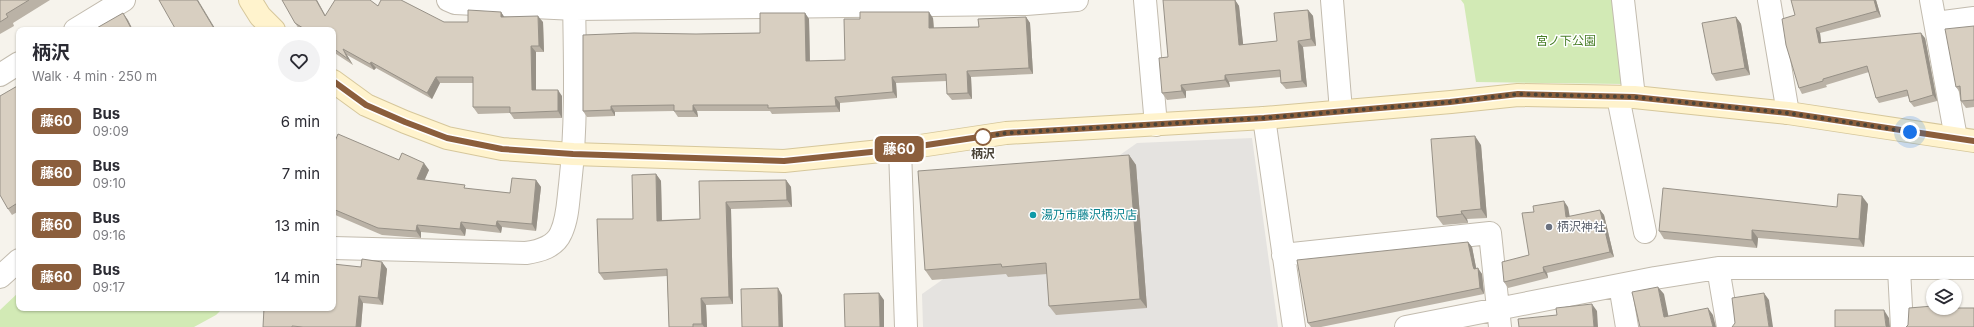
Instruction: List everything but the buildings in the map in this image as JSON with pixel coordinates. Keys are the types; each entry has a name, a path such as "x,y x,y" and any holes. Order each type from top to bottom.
{"street":[{"path":"84,27 124,0"},
{"path":"250,0 260,16 271,27"},
{"path":"453,1 574,4 726,4 1026,2 1077,0"},
{"path":"1146,0 1156,125"},
{"path":"1332,0 1341,110"},
{"path":"1623,0 1626,97 1645,232"},
{"path":"1768,0 1788,113"},
{"path":"336,83 366,105 447,138 502,149 573,154 784,161 900,149 1006,133 1264,118 1341,110 1450,102 1518,94 1626,97 1788,113 1965,140 1931,0"},
{"path":"336,248 526,253 540,251 551,245 561,234 566,217 573,154 574,4"},
{"path":"1936,23 1974,18"},
{"path":"0,75 16,66"},
{"path":"1264,118 1294,327"},
{"path":"900,149 906,327"},
{"path":"1283,255 1490,232 1499,318"},
{"path":"0,278 16,263"},
{"path":"1406,327 1499,318 1620,285 1718,268 1974,268"},
{"path":"1718,268 1728,327"},
{"path":"1899,269 1902,327"},
{"path":"1620,285 1627,327"}],"green space":[{"name":"宮ノ下公園","path":"1461,0 1612,0 1624,84 1476,82 1464,4"},
{"path":"16,295 16,311 220,311 216,315 194,327 0,327 0,310"}],"shaded area":[{"path":"1252,138 1278,327 923,327 922,294 1137,143"}],"bus line":[{"name":"藤60","path":"336,83 366,105 447,138 502,149 573,154 784,161 900,149 1006,133 1264,118 1341,110 1450,102 1518,94 1634,97 1788,113 1974,141"}],"place":[{"name":"柄沢","path":"983,137"},
{"name":"湯乃市藤沢柄沢店","path":"1033,215"},
{"name":"柄沢神社","path":"1549,227"}],"route":[{"path":"983,137 976,138 1006,133 1264,118 1341,110 1450,102 1518,94 1634,97 1788,113 1910,132"}]}
